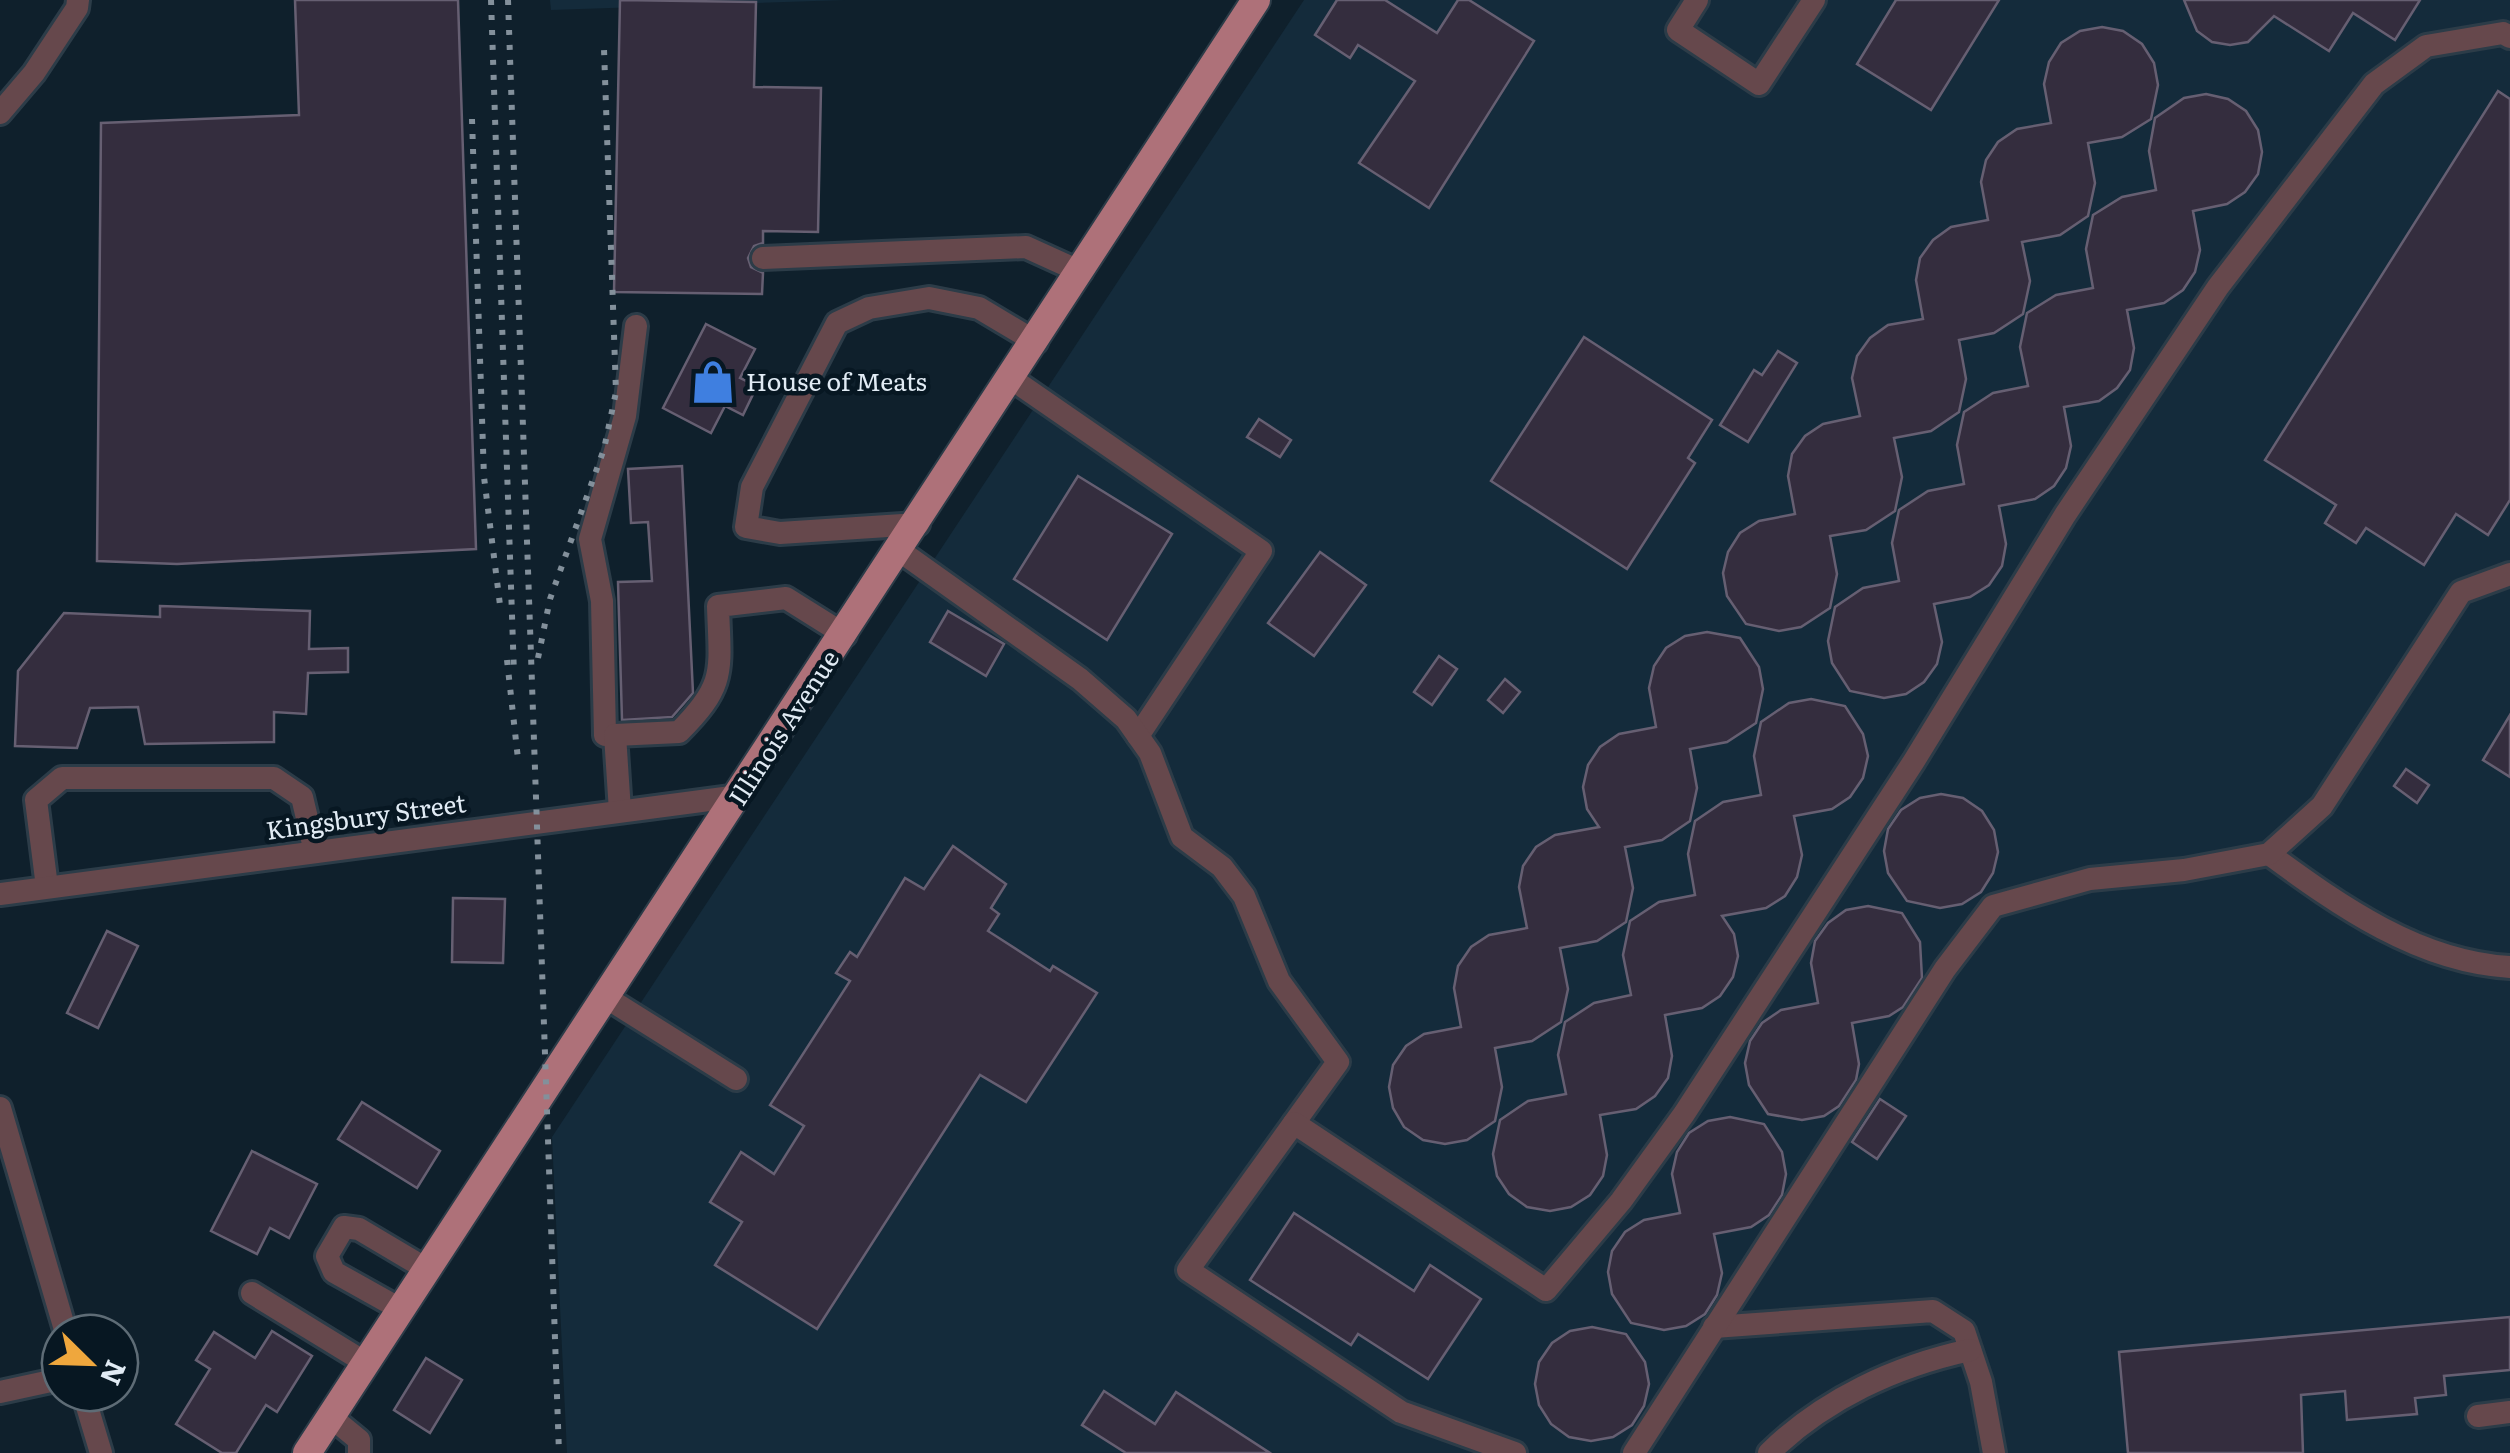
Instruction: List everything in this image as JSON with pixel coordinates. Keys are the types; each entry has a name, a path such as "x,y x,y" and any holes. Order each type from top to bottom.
{"main road":[{"name":"Illinois Avenue","path":"308,1453 1012,380 1256,0"}],"street":[{"path":"0,113 34,73 77,8 78,0"},
{"path":"1697,0 1678,30 1759,84 1814,0"},
{"path":"1294,1123 1546,1290 1621,1201 1684,1114 1923,746 2065,515 2242,256 2374,84 2426,46 2503,33 2510,37"},
{"path":"763,258 1026,246 1081,272"},
{"path":"918,524 780,534 746,527 752,487 837,323 868,308 929,298 980,308 1036,342"},
{"path":"636,326 625,416 590,539 602,601 606,735 679,732 703,708 720,678 718,606 786,598 845,634"},
{"path":"1012,380 1261,551 1138,736"},
{"path":"900,551 1114,706 1150,752 1182,836 1222,868 1244,896 1279,981 1338,1062 1188,1270 1402,1412 1515,1453"},
{"path":"1634,1453 1945,970 1993,906 2090,880 2184,870 2269,854 2322,806 2460,592 2510,574"},
{"path":"615,735 620,811"},
{"path":"47,887 36,800 62,778 274,778 302,797 315,852"},
{"name":"Kingsbury Street","path":"0,894 739,796"},
{"path":"2269,854 2350,913 2429,949 2510,967"},
{"path":"606,998 736,1080"},
{"path":"0,1108 60,1313"},
{"path":"402,1310 334,1272 327,1256 344,1228 359,1229 428,1270"},
{"path":"252,1293 366,1364"},
{"path":"1714,1327 1932,1311 1964,1331 1994,1453"},
{"path":"1769,1453 1849,1393 1922,1360 1970,1350"},
{"path":"0,1392 40,1383"},
{"path":"2478,1416 2510,1412"},
{"path":"89,1413 101,1453"},
{"path":"331,1417 359,1440 359,1453"}],"shaded area":[{"path":"550,0 845,0 551,10"},
{"path":"1304,0 2510,0 2510,1453 567,1453 552,1137"}],"building":[{"path":"295,0 458,0 476,549 177,564 97,561 101,123 299,115"},
{"path":"620,0 756,2 754,87 821,88 818,232 763,231 763,243 754,246 748,258 751,267 763,273 762,294 614,292"},
{"path":"1337,0 1385,0 1437,33 1458,0 1469,0 1534,41 1429,208 1359,163 1415,81 1358,45 1350,58 1315,35"},
{"path":"1896,0 1999,0 1931,110 1857,64"},
{"path":"2184,0 2420,0 2395,40 2353,13 2329,51 2274,16 2248,42 2212,42 2197,31"},
{"path":"2102,27 2123,31 2142,44 2154,63 2158,85 2151,119 2122,137 2088,143 2095,183 2088,216 2060,235 2022,242 2030,281 2023,314 1994,333 1959,340 1966,379 1959,412 1931,431 1894,438 1902,477 1895,511 1866,530 1830,536 1837,574 1830,608 1801,627 1779,631 1746,624 1727,596 1723,573 1728,552 1740,533 1759,521 1795,514 1788,476 1792,454 1805,436 1823,424 1860,416 1852,378 1857,356 1870,338 1888,325 1923,319 1916,280 1920,258 1933,240 1951,227 1988,220 1981,182 1986,160 1998,142 2017,129 2051,123 2044,84 2049,62 2061,43 2080,31"},
{"path":"2498,91 2510,99 2510,500 2488,535 2456,514 2424,565 2366,528 2356,543 2325,523 2336,505 2265,460"},
{"path":"2206,94 2228,99 2246,111 2258,130 2262,152 2258,174 2245,192 2227,204 2193,211 2200,250 2195,272 2183,290 2164,303 2127,310 2134,348 2130,370 2117,388 2099,401 2064,407 2071,446 2066,468 2054,486 2035,499 1999,506 2006,544 2002,566 1989,585 1970,597 1934,604 1942,642 1937,664 1924,682 1906,694 1884,698 1850,691 1832,663 1828,641 1835,607 1863,588 1899,581 1892,543 1899,510 1928,491 1964,484 1957,445 1964,412 1993,393 2028,386 2020,347 2027,313 2056,295 2093,288 2086,249 2093,215 2122,197 2156,190 2149,151 2155,118 2184,98"},
{"name":"House of Meats","path":"706,324 755,349 740,378 757,386 743,415 725,406 711,433 663,408"},
{"path":"1584,337 1712,420 1688,458 1695,463 1627,569 1491,481"},
{"path":"1778,351 1797,363 1748,442 1720,425 1754,370 1762,375"},
{"path":"1259,419 1291,440 1280,457 1247,437"},
{"path":"682,466 693,693 672,717 622,720 618,582 652,581 648,522 631,523 628,469"},
{"path":"1078,476 1172,534 1107,640 1014,579"},
{"path":"1320,552 1366,585 1314,656 1268,623"},
{"path":"160,606 310,611 309,649 348,648 348,672 308,673 306,714 274,712 274,742 145,744 138,707 90,708 77,748 15,746 18,671 64,613 160,617"},
{"path":"948,611 1004,644 986,676 930,642"},
{"path":"1707,632 1740,638 1759,667 1763,689 1756,723 1727,742 1690,749 1697,788 1690,821 1662,840 1625,847 1633,888 1626,922 1597,941 1560,948 1568,989 1561,1022 1532,1041 1495,1048 1502,1087 1495,1121 1467,1140 1445,1144 1423,1140 1404,1127 1393,1108 1389,1087 1393,1065 1406,1046 1424,1034 1461,1027 1454,988 1458,966 1471,947 1489,935 1527,928 1519,887 1523,866 1536,847 1555,835 1599,827 1587,809 1583,787 1588,765 1600,747 1619,734 1656,727 1649,688 1654,666 1666,648 1685,636"},
{"path":"1439,656 1457,669 1432,705 1414,692"},
{"path":"1505,679 1520,692 1503,713 1488,700"},
{"path":"1811,699 1845,706 1863,734 1868,756 1863,778 1850,797 1832,809 1794,816 1802,855 1797,877 1785,896 1766,908 1722,916 1734,934 1738,956 1733,977 1720,996 1702,1008 1665,1015 1672,1056 1668,1078 1655,1096 1636,1109 1600,1115 1607,1155 1603,1176 1590,1195 1571,1207 1550,1211 1527,1207 1509,1194 1497,1176 1493,1154 1500,1120 1528,1101 1566,1094 1558,1055 1565,1022 1594,1003 1631,995 1623,955 1630,921 1659,902 1695,895 1688,854 1695,821 1723,802 1761,795 1754,756 1761,722 1789,703"},
{"path":"2510,715 2510,777 2483,760"},
{"path":"2406,769 2429,785 2417,803 2394,786"},
{"path":"1941,794 1963,798 1982,811 1994,830 1998,852 1993,873 1981,892 1962,904 1940,908 1907,901 1888,873 1884,851 1888,829 1901,810 1920,798"},
{"path":"953,846 1006,884 991,908 999,914 988,931 1050,971 1053,966 1097,993 1026,1102 980,1075 817,1329 715,1265 742,1222 710,1202 741,1152 774,1174 804,1126 770,1105 850,981 836,973 850,952 857,957 905,878 924,889"},
{"path":"453,898 505,899 503,963 452,962"},
{"path":"1868,906 1902,913 1920,942 1922,978 1903,1007 1889,1016 1852,1023 1859,1064 1856,1080 1839,1106 1824,1116 1802,1120 1768,1114 1749,1085 1745,1063 1750,1041 1762,1023 1781,1010 1818,1003 1811,963 1815,941 1828,923 1846,910"},
{"path":"107,931 138,946 98,1028 67,1013"},
{"path":"1880,1099 1906,1116 1877,1159 1852,1142"},
{"path":"362,1102 440,1151 417,1188 338,1139"},
{"path":"1730,1117 1764,1124 1782,1152 1786,1174 1782,1195 1769,1215 1751,1227 1714,1234 1722,1273 1717,1295 1705,1314 1686,1326 1664,1330 1631,1323 1612,1294 1608,1272 1612,1251 1625,1232 1644,1220 1680,1213 1672,1174 1677,1152 1689,1133 1708,1121"},
{"path":"252,1151 317,1184 289,1238 270,1228 257,1254 211,1231"},
{"path":"1294,1213 1414,1291 1430,1265 1481,1299 1428,1379 1358,1334 1351,1345 1250,1280"},
{"path":"2510,1317 2510,1370 2444,1376 2446,1395 2415,1398 2417,1414 2347,1420 2345,1391 2301,1395 2303,1453 2128,1453 2119,1352"},
{"path":"1592,1327 1626,1334 1645,1362 1649,1384 1644,1406 1632,1425 1613,1437 1591,1441 1569,1437 1551,1424 1539,1405 1535,1384 1539,1362 1552,1343 1570,1331"},
{"path":"272,1331 312,1356 277,1412 266,1405 236,1453 222,1453 176,1424 210,1369 196,1360 214,1332 255,1358"},
{"path":"426,1358 462,1380 430,1433 394,1410"},
{"path":"1104,1391 1155,1424 1176,1392 1270,1453 1126,1453 1082,1425"}],"railway":[{"path":"491,0 514,674"},
{"path":"508,0 559,1453"},
{"path":"538,658 550,599 604,449 616,392 604,49"},
{"path":"472,119 484,477 500,605"},
{"path":"507,660 518,759"}],"place":[{"name":"House of Meats","path":"713,382"}]}
